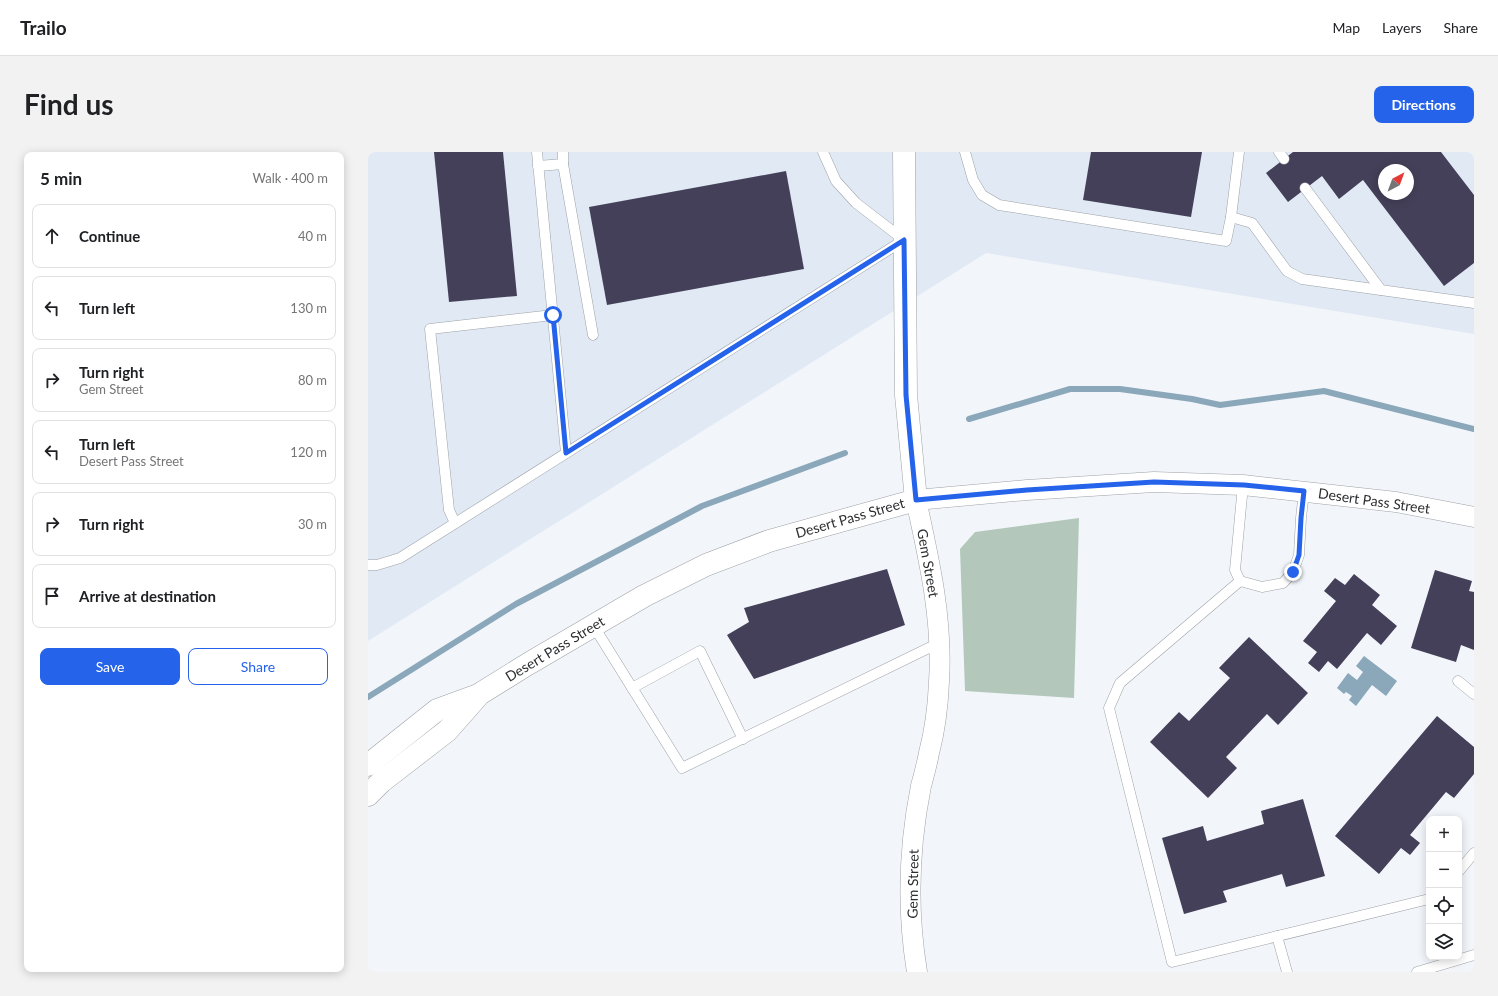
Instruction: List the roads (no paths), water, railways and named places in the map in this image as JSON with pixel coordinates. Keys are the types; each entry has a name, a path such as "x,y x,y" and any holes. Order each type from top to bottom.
{"street":[{"name":"Gem Street","path":"904,152 906,395 916,500 931,570 939,643 939,681 936,718 930,752 921,786 913,848 911,908 913,951 917,972"},
{"name":"Desert Pass Street","path":"368,765 437,710 478,696 528,664 644,596 706,565 769,542 916,500 1027,490 1154,482 1244,485 1304,491 1396,502 1474,517"},
{"name":"Desert Pass Street","path":"368,795 381,782 447,731 478,696"}],"lane":[{"path":"537,152 566,453"},
{"path":"563,152 563,164 594,335"},
{"path":"368,565 377,565 400,558 904,240 856,203 836,181 823,152"},
{"path":"965,152 973,180 982,195 999,205 1226,241 1231,217 1239,152"},
{"path":"538,166 563,164"},
{"path":"1305,188 1380,290"},
{"path":"1231,217 1252,224 1287,271 1302,279 1474,303"},
{"path":"455,523 449,510 430,329 553,315"},
{"path":"1244,485 1235,570 1240,581 1262,588 1283,583 1293,572 1299,555 1304,491"},
{"path":"1240,581 1120,683 1109,708 1172,962 1426,900"},
{"path":"593,626 682,768 939,643"},
{"path":"632,688 700,651 743,738"},
{"path":"1458,681 1474,694"},
{"path":"1462,867 1474,853"},
{"path":"1277,936 1287,972"},
{"path":"1417,972 1474,954"}],"water":[{"path":"1364,656 1397,681 1386,696 1372,685 1356,706 1349,700 1352,696 1346,692 1344,694 1337,688 1348,673 1357,680 1363,672 1356,666"}],"waterway":[{"path":"969,419 1070,389 1120,389 1192,399 1220,405 1324,391 1474,429"},
{"path":"368,697 516,604 702,506 845,453"}]}
